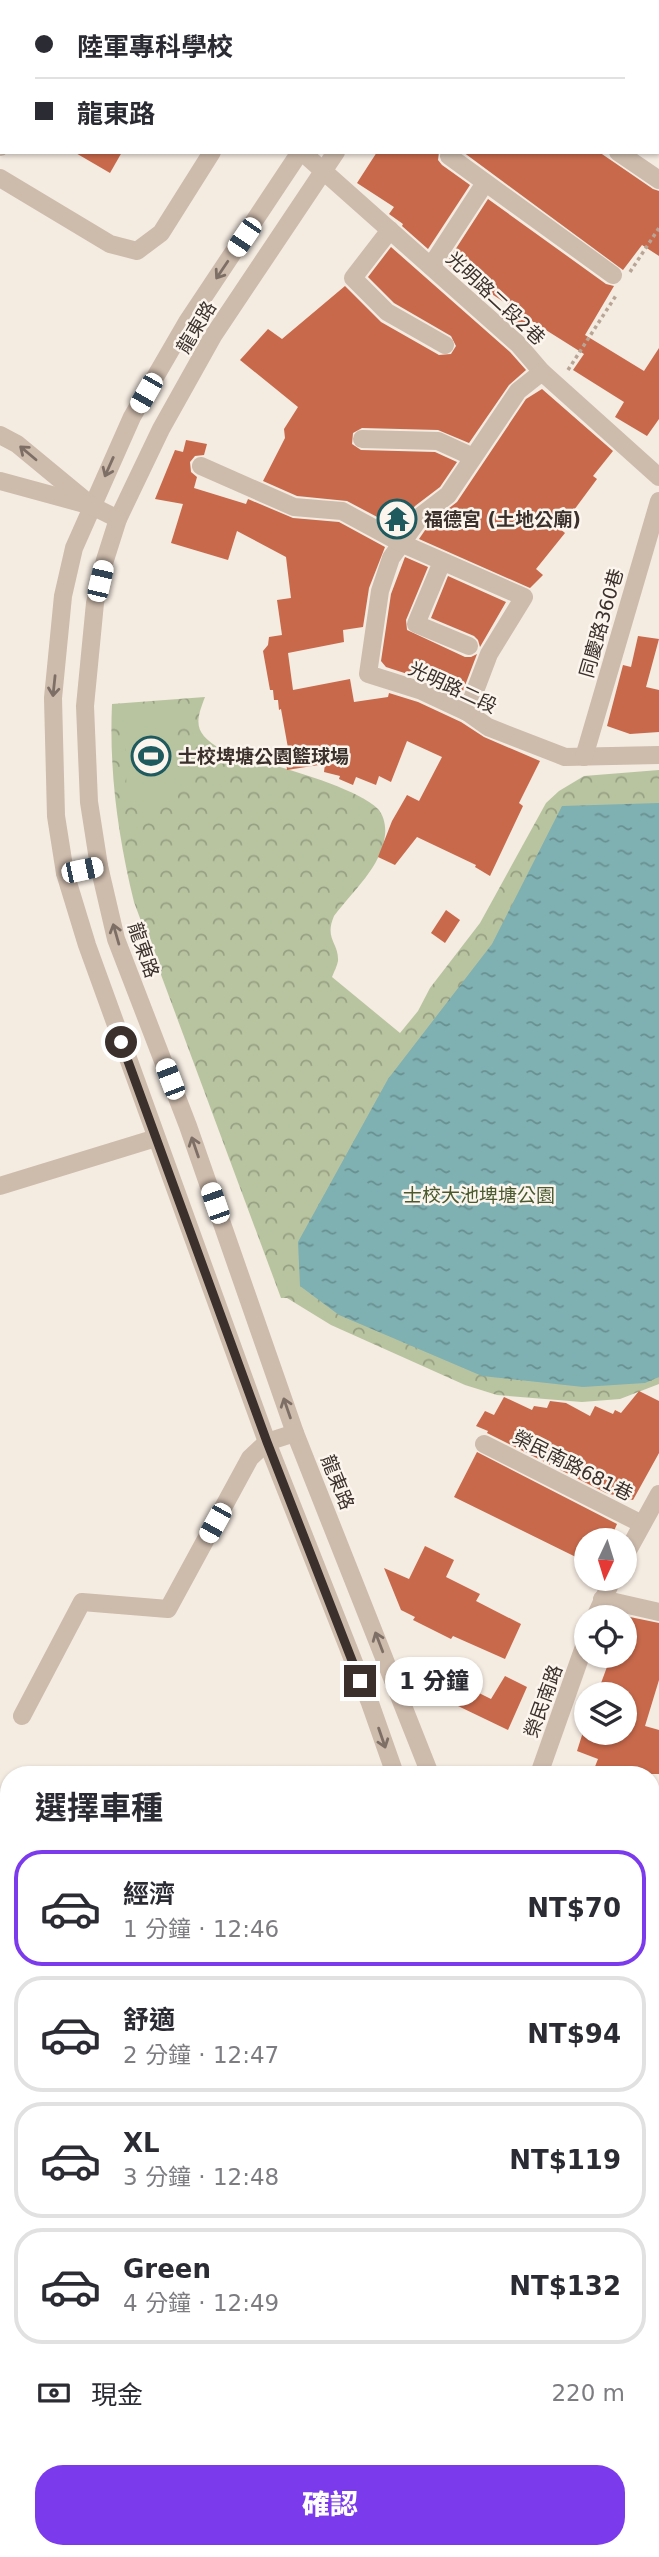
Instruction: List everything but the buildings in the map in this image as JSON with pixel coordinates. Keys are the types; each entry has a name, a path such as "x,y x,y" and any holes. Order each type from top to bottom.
{"street":[{"path":"0,178 110,244 137,251 161,233 211,154"},
{"name":"龍東路","path":"300,154 187,321 132,417 74,548 63,596 53,698 56,816 65,873 87,945 267,1442 392,1766"},
{"name":"光明路二段2巷","path":"303,154 518,344 542,372 659,477"},
{"name":"龍東路","path":"335,154 213,336 161,429 118,519 105,560 96,603 85,706 89,802 99,866 116,939 188,1126 295,1433 427,1766"},
{"path":"621,154 659,180"},
{"path":"449,156 622,277"},
{"path":"432,266 485,183"},
{"path":"390,230 353,278 387,312 445,345"},
{"name":"光明路二段","path":"542,372 518,391 448,495 422,515 391,558 380,591 368,674 422,691 467,712 488,727 565,757 659,755"},
{"path":"132,417 161,429"},
{"path":"0,435 17,444 92,506"},
{"path":"362,439 438,441 474,457"},
{"path":"201,466 294,507 342,511 403,544 524,597 489,654 467,712"},
{"path":"0,481 92,506 118,519"},
{"name":"同慶路360巷","path":"584,757 659,501"},
{"path":"442,562 416,624 469,646"},
{"path":"65,873 99,866"},
{"path":"0,1186 156,1138"},
{"path":"22,1716 82,1602 168,1609 250,1458 267,1442 295,1433"},
{"name":"榮民南路681巷","path":"484,1444 642,1524"},
{"path":"637,1533 659,1494"},
{"path":"600,1605 606,1591"},
{"path":"602,1599 659,1612"},
{"name":"榮民南路","path":"541,1766 577,1668"}],"path":[{"path":"558,386 622,277 659,228"}],"green space":[{"name":"士校大池埤塘公園","path":"205,697 199,715 199,728 206,738 222,750 348,791 366,800 380,812 385,832 383,846 372,868 334,916 331,924 331,936 338,955 332,977 400,1033 418,1011 430,988 480,923 546,803 559,791 584,776 659,770 659,1384 620,1399 582,1402 497,1395 465,1385 331,1325 287,1298 281,1298 134,902 116,804 112,704"},
{"name":"士校埤塘公園籃球場","path":"176,710 178,801 127,802 124,711"}],"water":[{"path":"659,803 659,1377 645,1383 583,1387 482,1376 339,1315 300,1286 298,1242 388,1079 492,944 562,806"}],"place":[{"name":"福德宮 (土地公廟)","path":"397,519"},
{"name":"士校埤塘公園籃球場","path":"151,756"}],"route":[{"path":"121,1042 267,1442 360,1681"}]}
